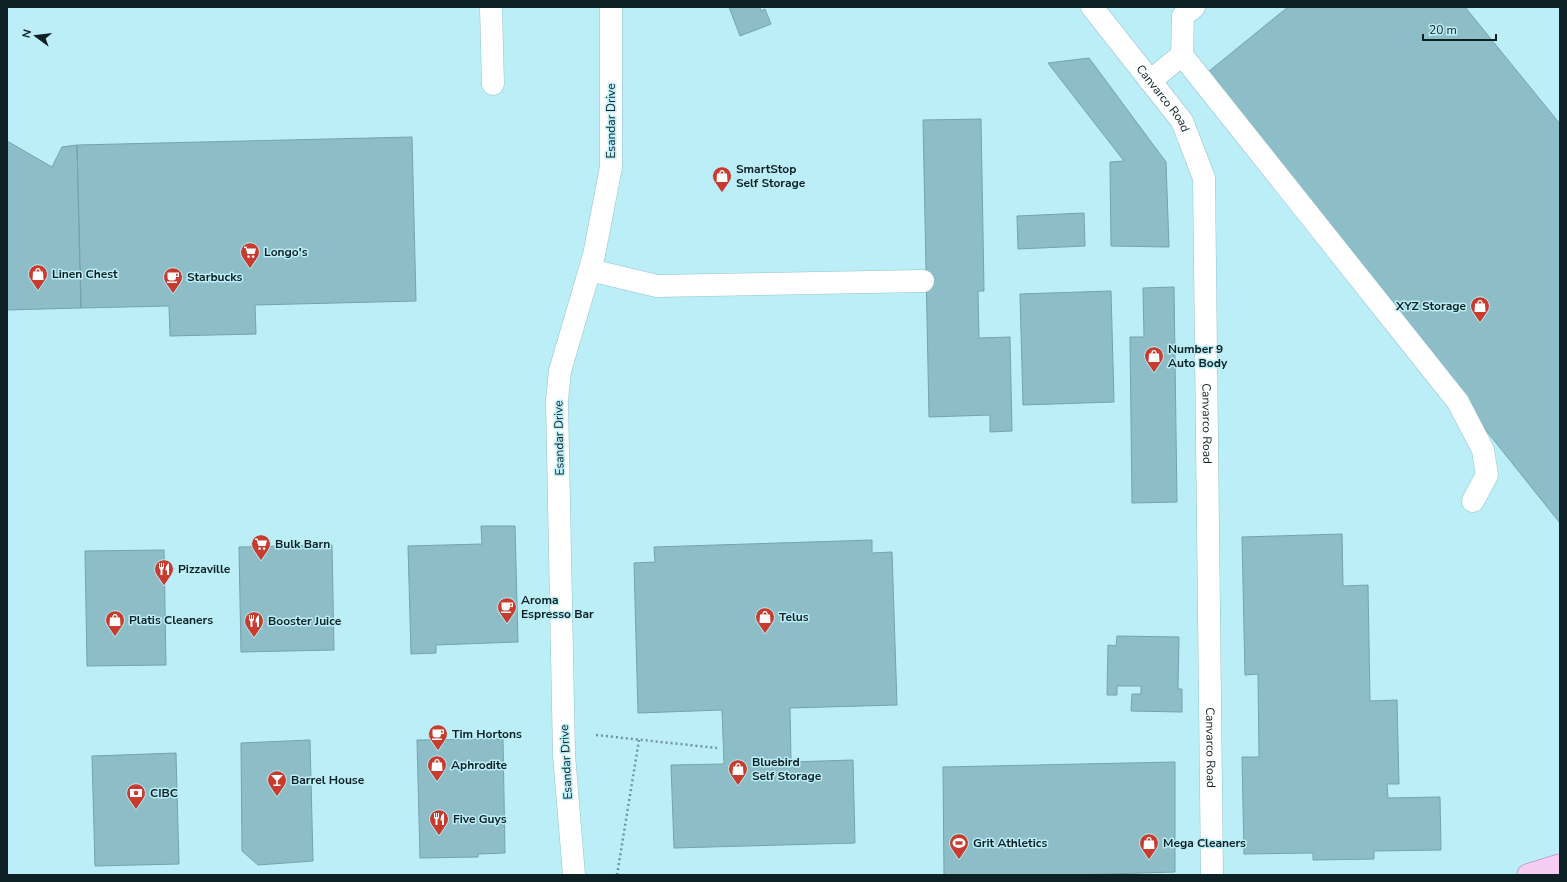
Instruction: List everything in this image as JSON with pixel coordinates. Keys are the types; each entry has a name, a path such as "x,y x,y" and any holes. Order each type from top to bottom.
{"main road":[{"path":"1528,875 1560,866"}],"street":[{"path":"491,7 494,84"},
{"name":"Esandar Drive","path":"574,875 564,755 558,401 560,371 594,256 611,167 612,7"},
{"name":"Canvarco Road","path":"1092,7 1182,121 1204,178 1212,875"},
{"path":"1194,7 1183,16 1182,55 1458,402 1483,450 1487,475 1473,501"},
{"path":"1150,81 1182,55"},
{"path":"590,270 657,286 923,281"}],"path":[{"path":"596,735 717,748"},
{"path":"617,875 640,740"}],"building":[{"path":"729,7 760,7 761,11 765,9 771,24 740,36"},
{"name":"XYZ Storage","path":"1288,7 1465,7 1560,124 1560,523 1203,76"},
{"path":"1089,58 1166,162 1169,247 1111,246 1110,162 1124,161 1048,63"},
{"path":"981,119 984,291 978,291 979,338 1010,337 1012,431 990,432 990,415 929,417 923,120"},
{"path":"412,137 416,301 255,305 256,334 170,336 169,306 81,308 77,145"},
{"path":"7,141 52,167 62,147 77,145 81,308 7,310"},
{"path":"1084,213 1085,246 1018,249 1017,216"},
{"path":"1174,287 1177,502 1132,503 1130,337 1144,337 1143,288"},
{"path":"1111,291 1114,402 1023,405 1020,294"},
{"path":"481,526 515,526 518,642 436,645 436,653 411,654 408,546 482,544"},
{"path":"1342,534 1343,586 1368,585 1370,701 1397,700 1399,784 1387,784 1388,798 1440,797 1441,850 1374,851 1374,859 1313,860 1313,853 1244,854 1242,757 1259,757 1258,674 1245,675 1242,537"},
{"name":"Telus","path":"872,540 872,553 892,552 897,705 790,708 791,762 853,760 855,843 674,848 671,765 724,764 722,710 638,713 634,563 655,562 654,547"},
{"path":"332,545 334,650 241,652 239,547"},
{"path":"164,550 166,665 87,666 85,551"},
{"path":"1117,636 1179,637 1178,689 1182,689 1182,712 1131,711 1132,694 1141,694 1141,686 1117,686 1117,695 1107,695 1108,645 1116,646"},
{"path":"503,739 505,853 478,854 478,857 420,858 417,740"},
{"name":"Barrel House","path":"310,740 313,861 258,865 242,851 241,743"},
{"name":"CIBC","path":"176,753 179,864 95,866 92,756"},
{"path":"1175,762 1175,872 1076,875 944,875 943,767"}],"place":[{"name":"SmartStop Self Storage","path":"722,193"},
{"name":"Longo's","path":"250,269"},
{"name":"Linen Chest","path":"38,291"},
{"name":"Starbucks","path":"173,294"},
{"name":"XYZ Storage","path":"1480,323"},
{"name":"Number 9 Auto Body","path":"1154,373"},
{"name":"Bulk Barn","path":"261,561"},
{"name":"Pizzaville","path":"164,586"},
{"name":"Aroma Espresso Bar","path":"507,624"},
{"name":"Telus","path":"765,634"},
{"name":"Platis Cleaners","path":"115,637"},
{"name":"Booster Juice","path":"254,638"},
{"name":"Tim Hortons","path":"438,751"},
{"name":"Aphrodite","path":"437,782"},
{"name":"Bluebird Self Storage","path":"738,786"},
{"name":"Barrel House","path":"277,797"},
{"name":"CIBC","path":"136,810"},
{"name":"Five Guys","path":"439,836"},
{"name":"Grit Athletics","path":"959,860"},
{"name":"Mega Cleaners","path":"1149,860"}]}
